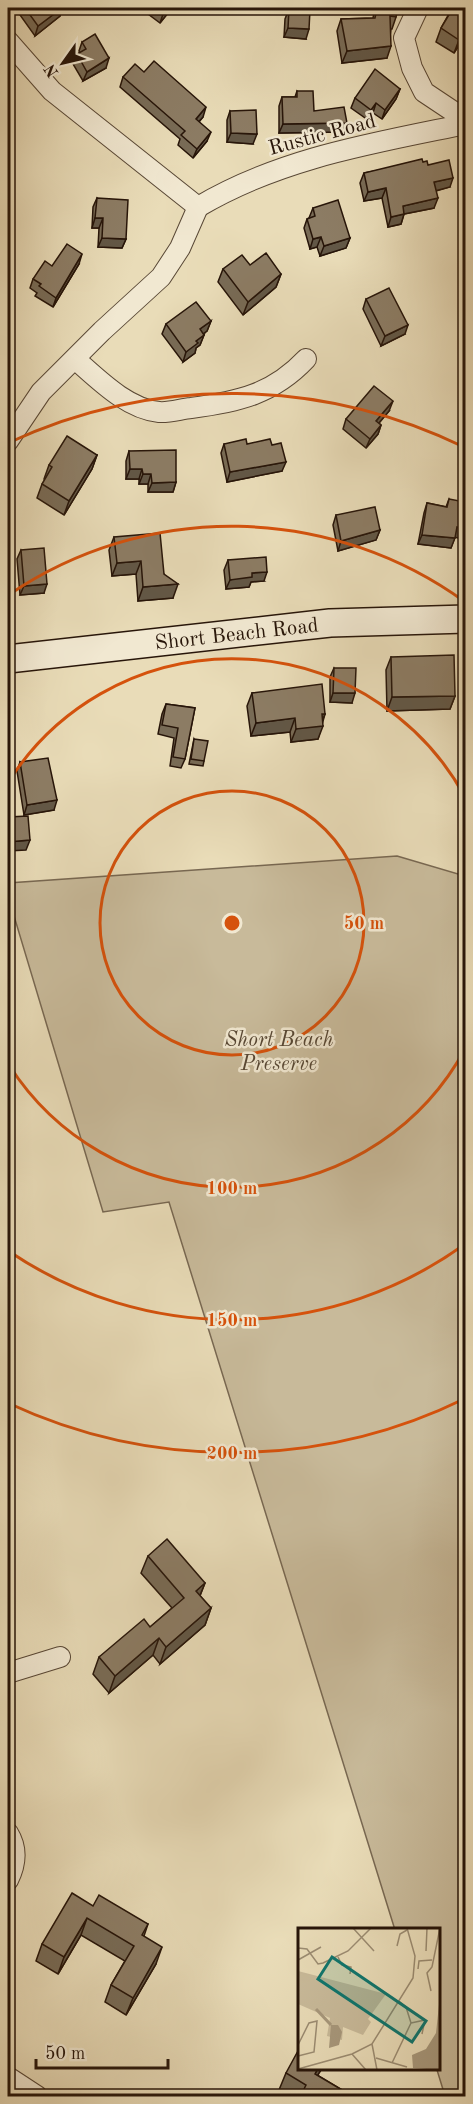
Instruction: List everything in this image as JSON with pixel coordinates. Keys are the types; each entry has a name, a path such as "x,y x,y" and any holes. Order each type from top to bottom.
{"main road":[{"name":"Short Beach Road","path":"8,659 330,623 465,619"}],"street":[{"path":"418,8 404,38 412,68 424,92 465,122"},
{"path":"8,41 52,91 198,207 180,248 161,277 41,392 8,441"},
{"name":"Rustic Road","path":"198,207 225,191 280,168 332,152 465,122"},
{"path":"75,359 130,402 159,412 216,405 260,394 289,377 306,359"},
{"path":"8,1673 60,1657"},
{"path":"8,1833 14,1843 15,1866 8,1880"},
{"path":"8,2077 37,2097"}],"green space":[{"name":"Short Beach Preserve","path":"397,856 465,876 465,2096 445,2096 437,2071 440,2071 440,1928 394,1928 169,1202 103,1212 8,896 8,883"}],"building":[{"path":"25,8 62,8 38,26"},
{"path":"155,8 168,8 163,14"},
{"path":"377,8 398,8 396,17 390,16 391,46 347,51 341,19 375,18"},
{"path":"453,8 465,8 465,29 459,40 441,28"},
{"path":"289,9 310,10 309,29 288,28"},
{"path":"95,34 109,58 87,72 77,54 86,49 82,42"},
{"path":"154,61 206,107 196,119 211,132 197,149 181,135 185,131 123,77 135,64 144,72"},
{"path":"375,69 400,89 385,110 376,103 371,110 355,98"},
{"path":"297,91 313,91 314,111 344,107 347,123 283,124 282,97 297,97"},
{"path":"256,110 257,134 231,133 230,111"},
{"path":"422,159 423,162 427,161 428,165 449,160 453,178 434,182 438,198 403,206 404,214 391,217 386,188 368,192 364,173"},
{"path":"97,198 128,200 126,239 102,238 103,218 95,218"},
{"path":"338,200 350,238 324,246 321,237 313,239 307,219 315,216 313,208"},
{"path":"67,244 82,254 56,298 33,279 45,261 52,266"},
{"path":"266,253 281,274 248,302 223,269 242,255 250,265"},
{"path":"389,288 408,325 385,336 366,299"},
{"path":"196,302 211,321 200,329 204,335 196,341 198,343 186,352 166,324"},
{"path":"374,386 393,401 376,421 381,425 370,439 346,419"},
{"path":"67,436 97,455 69,501 42,484 52,467 49,465"},
{"path":"246,439 247,444 270,439 272,445 281,443 286,462 230,472 224,444"},
{"path":"176,450 176,482 152,483 151,474 143,474 142,469 130,469 129,451"},
{"path":"449,499 465,502 465,529 457,527 455,538 422,535 427,503 447,507"},
{"path":"375,507 380,530 341,541 336,515"},
{"path":"160,533 164,574 178,584 143,587 141,561 117,563 114,537"},
{"path":"44,548 47,584 24,586 21,550"},
{"path":"266,557 267,572 252,573 252,577 230,580 228,560"},
{"path":"454,655 455,696 392,697 391,657"},
{"path":"334,668 356,668 355,693 333,693"},
{"path":"322,684 325,714 322,714 323,726 296,729 295,718 256,723 252,693"},
{"path":"166,704 195,708 185,759 173,757 178,728 162,725"},
{"path":"194,739 208,741 204,761 191,759"},
{"path":"48,758 57,800 27,805 20,762"},
{"path":"28,816 30,840 8,842 8,817"},
{"path":"167,1539 205,1583 196,1591 211,1608 166,1647 159,1638 115,1676 99,1657 144,1619 150,1627 184,1598 148,1556"},
{"path":"72,1893 93,1906 99,1895 148,1924 142,1935 162,1947 133,1998 111,1985 134,1946 87,1918 64,1957 42,1944"},
{"path":"298,2051 298,2071 316,2071 315,2074 354,2097 303,2097 301,2095 306,2085 286,2073"}]}
